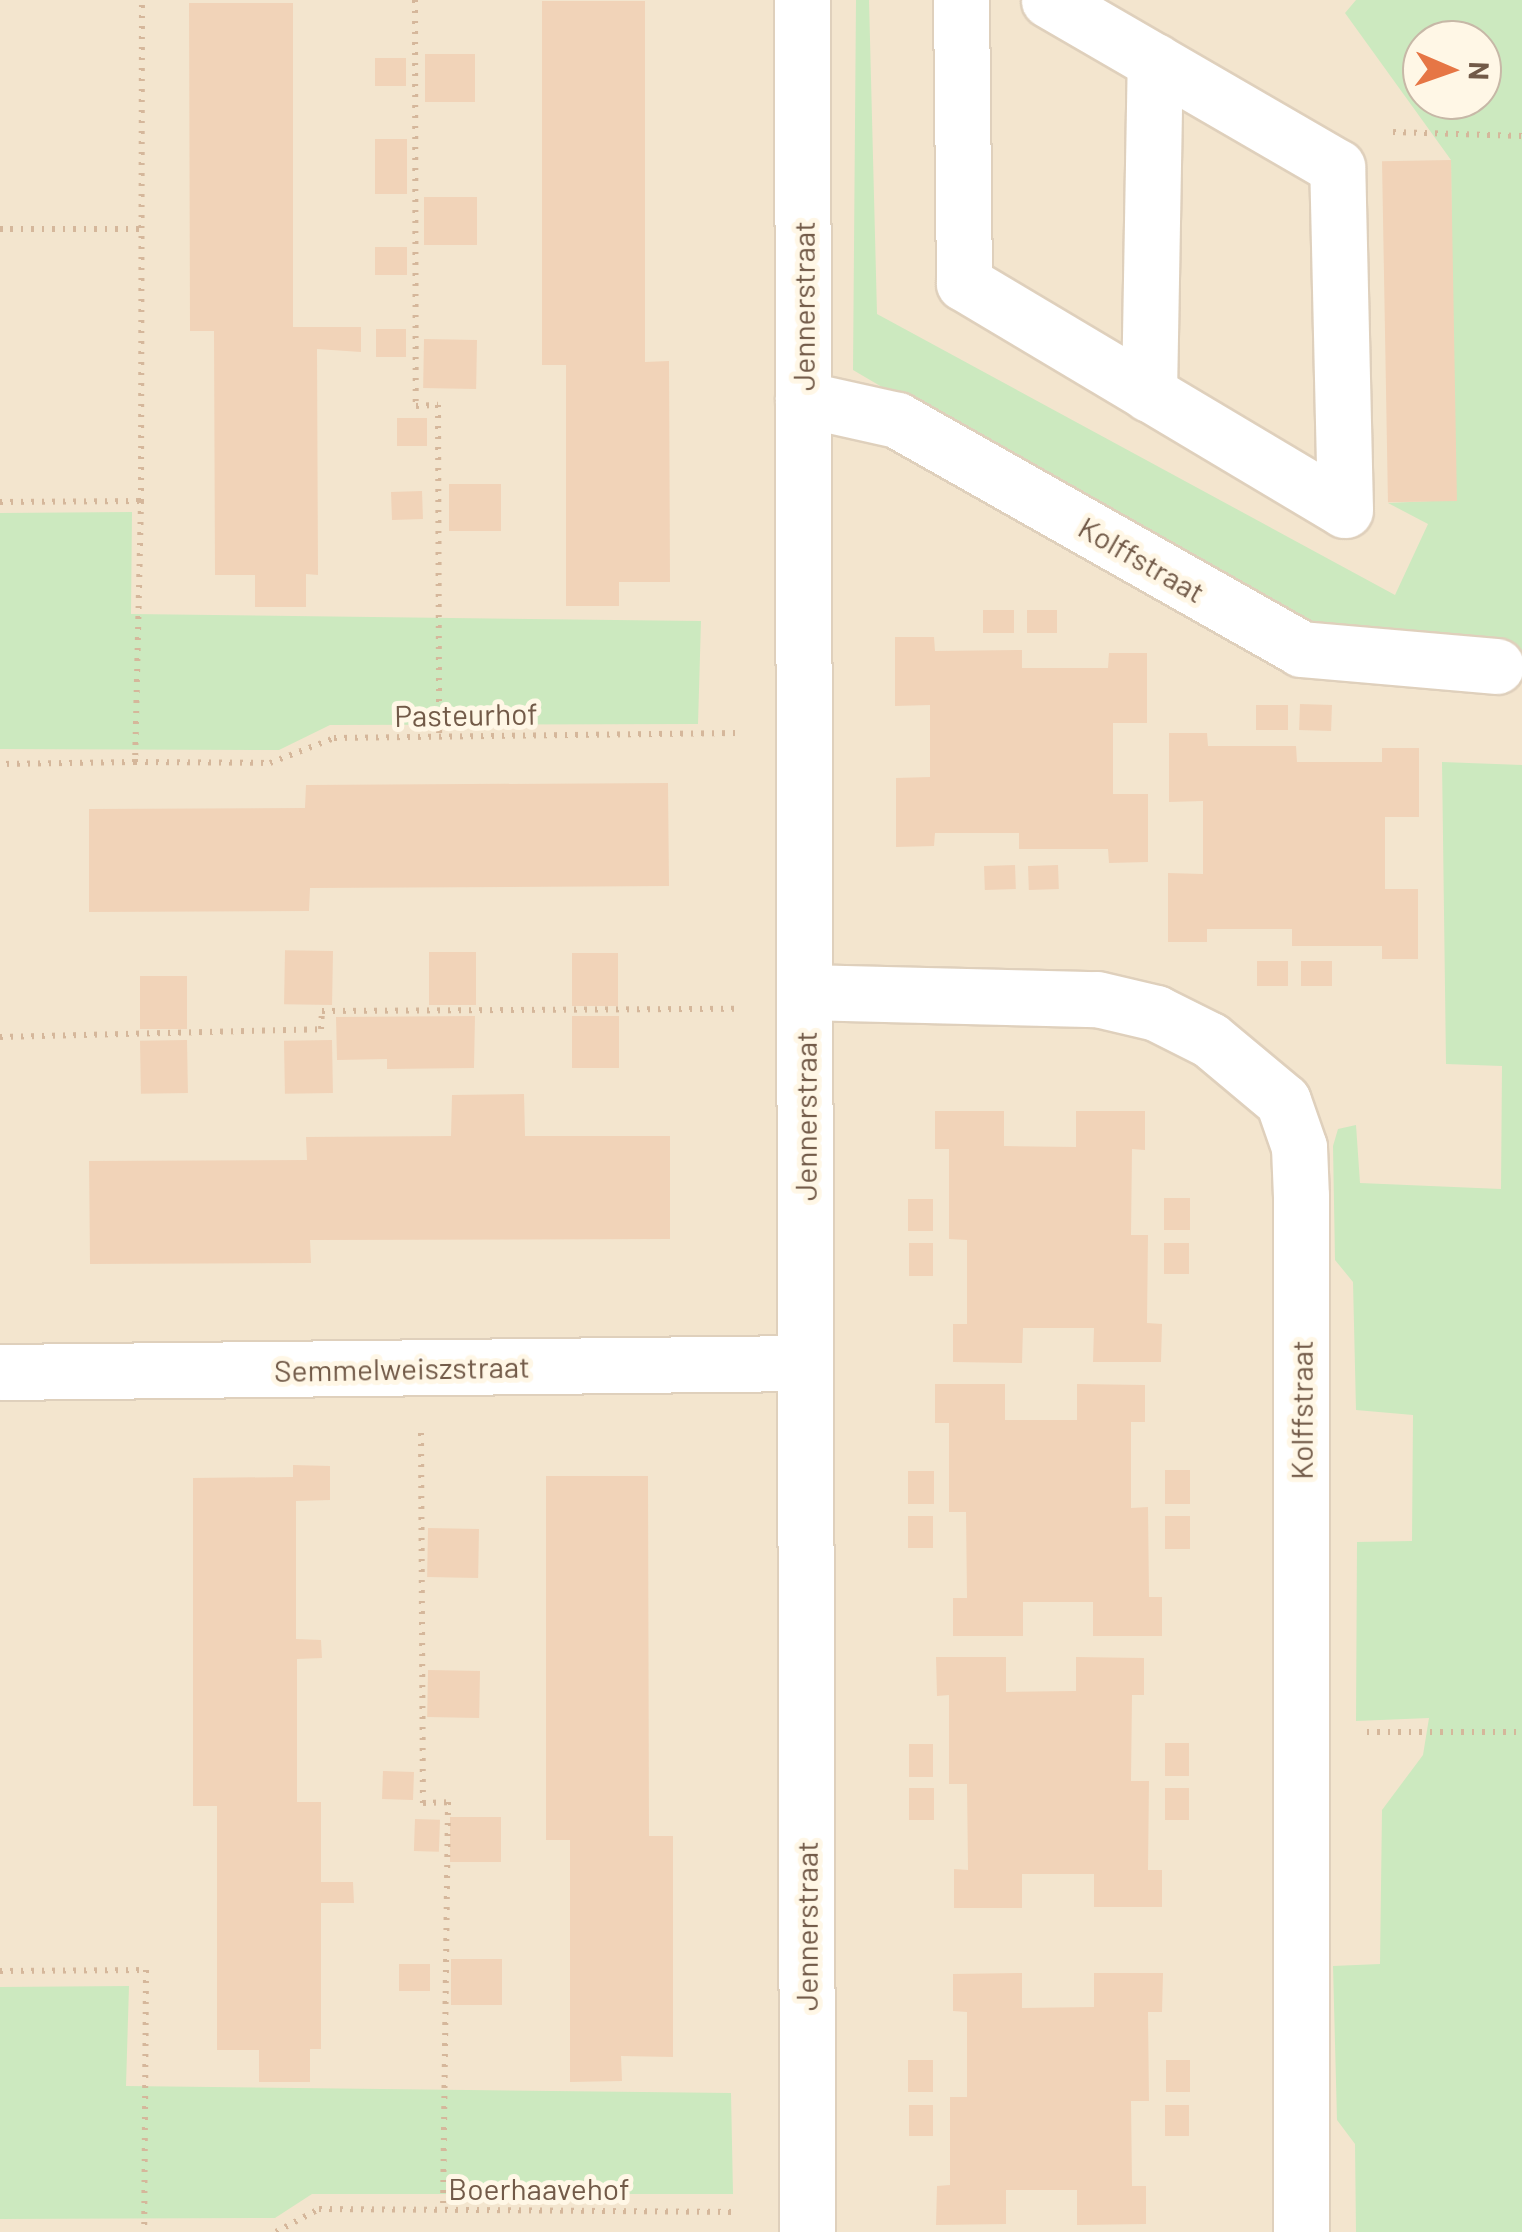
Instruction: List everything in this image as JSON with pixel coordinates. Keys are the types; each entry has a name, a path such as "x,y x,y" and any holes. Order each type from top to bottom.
{"street":[{"name":"Jennerstraat","path":"802,0 807,2222"},
{"path":"961,0 964,283 1345,510 1337,167 1049,0"},
{"path":"1150,394 1155,61"},
{"name":"Kolffstraat","path":"803,398 897,420 1301,649 1496,666"},
{"name":"Kolffstraat","path":"804,1001 1112,1003 1156,1013 1210,1040 1283,1101 1299,1147 1301,1196 1301,2232"},
{"name":"Semmelweiszstraat","path":"0,1372 805,1364"}],"path":[{"path":"135,762 142,500 142,0"},
{"path":"415,0 416,406 438,405 439,736"},
{"path":"1337,167 1382,132 1522,136"},
{"path":"0,229 142,229"},
{"path":"0,502 142,500"},
{"name":"Pasteurhof","path":"0,764 270,763 334,738 803,732"},
{"path":"0,1037 321,1029 322,1012 804,1001"},
{"path":"421,1368 423,1804 448,1802 443,2210"},
{"path":"1429,1731 1522,1732"},
{"path":"0,1971 146,1970 144,2232"},
{"name":"Boerhaavehof","path":"276,2232 319,2209 807,2222"}],"shaded area":[{"path":"0,0 1522,0 1522,2232 0,2232"}],"green space":[{"path":"856,0 869,0 877,314 1395,595 1428,524 1388,503 1454,500 1451,160 1422,120 1502,120 1502,20 1402,20 1402,92 1345,13 1356,0 1522,0 1522,652 1295,629 853,370"},
{"path":"132,512 131,614 701,621 698,724 330,725 279,750 0,749 0,513"},
{"path":"1442,762 1522,765 1522,2232 1356,2232 1355,2144 1337,2120 1333,1966 1380,1964 1382,1810 1423,1755 1429,1718 1356,1721 1357,1542 1412,1541 1413,1415 1356,1410 1353,1282 1335,1260 1333,1146 1338,1129 1356,1125 1360,1183 1501,1189 1502,1066 1446,1064"},
{"path":"129,1986 126,2086 731,2093 733,2194 312,2194 275,2218 0,2219 0,1987"}],"building":[{"path":"542,1 645,1 645,362 669,361 670,582 619,582 619,606 566,606 566,365 542,365"},
{"path":"189,3 293,3 293,327 361,327 361,352 317,349 318,575 306,574 306,607 255,607 255,575 215,575 214,331 190,331"},
{"path":"425,54 475,54 475,102 425,102"},
{"path":"375,58 406,58 406,86 375,86"},
{"path":"375,139 407,139 407,194 375,194"},
{"path":"1451,160 1457,501 1388,502 1382,161"},
{"path":"424,197 477,197 477,245 424,245"},
{"path":"375,247 407,247 407,275 375,275"},
{"path":"376,329 406,329 406,357 376,357"},
{"path":"424,339 477,340 476,389 423,388"},
{"path":"397,418 427,418 427,446 397,446"},
{"path":"449,484 501,484 501,531 449,531"},
{"path":"422,491 423,519 392,520 391,492"},
{"path":"983,610 1014,610 1014,633 983,633"},
{"path":"1027,610 1057,610 1057,633 1027,633"},
{"path":"895,637 934,637 935,651 1022,650 1022,668 1108,668 1109,653 1147,653 1147,723 1113,723 1113,794 1148,794 1148,862 1109,863 1108,849 1019,849 1019,833 935,833 934,846 896,847 896,778 930,777 930,705 895,706"},
{"path":"1300,704 1332,705 1331,731 1299,730"},
{"path":"1256,705 1288,705 1288,730 1256,730"},
{"path":"1169,733 1207,733 1208,746 1296,746 1297,762 1382,762 1382,748 1419,748 1419,817 1385,817 1385,889 1418,889 1418,959 1382,959 1382,946 1292,946 1292,929 1207,929 1207,942 1168,942 1168,873 1203,874 1203,801 1169,802"},
{"path":"668,783 669,886 310,888 309,911 89,912 89,809 305,808 306,785"},
{"path":"1015,865 1016,889 985,890 984,866"},
{"path":"1058,865 1059,889 1029,890 1028,866"},
{"path":"285,950 333,951 332,1005 284,1004"},
{"path":"429,952 476,952 476,1005 429,1005"},
{"path":"572,953 618,953 618,1006 572,1006"},
{"path":"1257,961 1288,961 1288,986 1257,986"},
{"path":"1301,961 1332,961 1332,986 1301,986"},
{"path":"140,976 187,976 187,1029 140,1029"},
{"path":"475,1016 474,1068 387,1069 387,1059 337,1060 336,1017"},
{"path":"572,1016 619,1016 619,1068 572,1068"},
{"path":"187,1040 188,1093 141,1094 140,1041"},
{"path":"332,1040 333,1093 285,1094 284,1041"},
{"path":"524,1094 525,1136 670,1136 670,1239 310,1240 311,1263 90,1264 89,1161 307,1160 306,1137 451,1136 452,1095"},
{"path":"935,1111 1004,1111 1004,1146 1076,1147 1076,1111 1145,1111 1145,1150 1132,1149 1131,1235 1148,1235 1147,1323 1162,1324 1161,1362 1093,1362 1094,1328 1023,1328 1022,1363 953,1362 953,1324 967,1324 967,1240 949,1239 949,1149 935,1149"},
{"path":"1164,1198 1190,1198 1190,1230 1164,1230"},
{"path":"908,1199 933,1199 933,1231 908,1231"},
{"path":"909,1243 933,1243 933,1276 909,1276"},
{"path":"1164,1243 1189,1243 1189,1274 1164,1274"},
{"path":"935,1384 1005,1384 1005,1420 1077,1420 1077,1384 1145,1385 1145,1422 1131,1422 1131,1508 1148,1507 1149,1597 1162,1597 1162,1636 1093,1636 1093,1602 1023,1602 1023,1636 953,1636 953,1598 967,1598 966,1512 949,1512 949,1423 935,1423"},
{"path":"293,1465 330,1466 330,1500 296,1501 296,1639 321,1640 322,1658 297,1659 297,1802 321,1802 321,1882 353,1882 354,1903 321,1903 321,2049 310,2049 310,2082 259,2082 259,2050 217,2050 217,1806 193,1806 193,1478 293,1477"},
{"path":"1165,1470 1190,1470 1190,1504 1165,1504"},
{"path":"908,1471 934,1471 934,1504 908,1504"},
{"path":"546,1476 648,1476 649,1836 673,1836 673,2057 621,2056 622,2081 570,2082 570,1840 546,1840"},
{"path":"908,1516 933,1516 933,1548 908,1548"},
{"path":"1165,1516 1190,1516 1190,1549 1165,1549"},
{"path":"428,1528 479,1529 478,1578 427,1577"},
{"path":"936,1657 1006,1657 1006,1692 1076,1691 1076,1657 1144,1658 1144,1695 1132,1695 1131,1781 1149,1781 1148,1870 1162,1870 1162,1907 1094,1907 1094,1874 1022,1874 1022,1908 954,1908 954,1869 968,1870 967,1784 949,1784 949,1695 937,1696"},
{"path":"428,1670 480,1671 479,1718 427,1717"},
{"path":"1165,1743 1189,1743 1189,1776 1165,1776"},
{"path":"909,1744 933,1744 933,1777 909,1777"},
{"path":"383,1771 414,1772 413,1800 382,1799"},
{"path":"909,1788 934,1788 934,1820 909,1820"},
{"path":"1165,1788 1189,1788 1189,1820 1165,1820"},
{"path":"450,1817 501,1817 501,1862 450,1862"},
{"path":"415,1819 440,1820 439,1852 414,1851"},
{"path":"451,1959 502,1959 502,2005 451,2005"},
{"path":"399,1964 430,1964 430,1991 399,1991"},
{"path":"1022,1973 1022,2008 1094,2007 1094,1973 1163,1973 1162,2012 1148,2012 1149,2101 1131,2101 1132,2186 1146,2186 1146,2224 1077,2225 1077,2190 1006,2190 1006,2224 936,2225 937,2186 950,2185 950,2097 967,2097 967,2012 953,2011 953,1974"},
{"path":"908,2060 933,2060 933,2092 908,2092"},
{"path":"1166,2060 1190,2060 1190,2092 1166,2092"},
{"path":"909,2105 933,2105 933,2136 909,2136"},
{"path":"1165,2105 1189,2105 1189,2136 1165,2136"}]}
